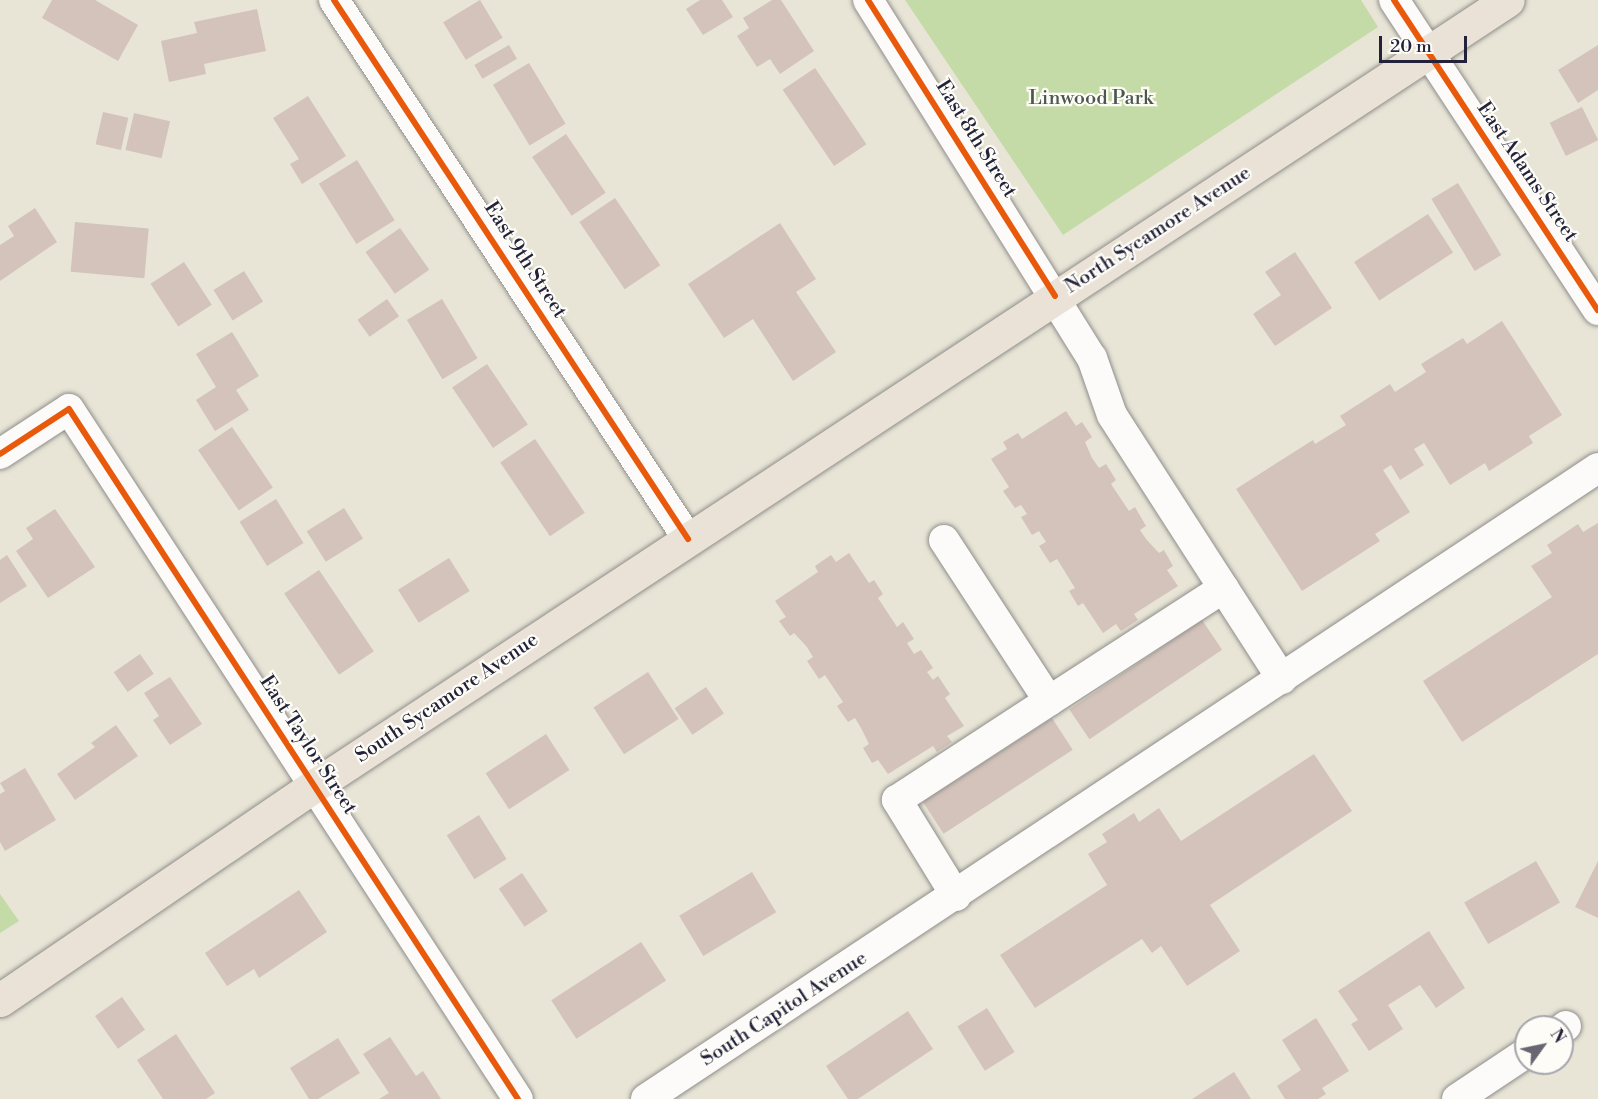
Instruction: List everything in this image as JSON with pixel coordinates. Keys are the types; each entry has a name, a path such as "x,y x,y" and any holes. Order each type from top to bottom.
{"main road":[{"name":"North Sycamore Avenue","path":"688,538 1508,0"},
{"name":"South Sycamore Avenue","path":"0,1000 314,786 688,538"}],"street":[{"name":"East 9th Street","path":"334,0 688,538"},
{"name":"East 8th Street","path":"868,0 1092,358 1112,415 1282,679"},
{"name":"East Adams Street","path":"1394,0 1598,310"},
{"name":"East Taylor Street","path":"0,454 69,409 518,1099"},
{"name":"South Capitol Avenue","path":"646,1099 922,919 1598,468"},
{"path":"944,540 1048,700"},
{"path":"956,896 897,800 1224,588"},
{"path":"1457,1099 1514,1061"}],"green space":[{"name":"Linwood Park","path":"905,0 1361,0 1378,27 1063,235"},
{"path":"0,894 19,921 0,933"}],"building":[{"path":"52,0 95,0 138,25 118,61 42,18"},
{"path":"480,0 503,38 466,60 443,22"},
{"path":"700,0 722,0 733,17 703,35 686,9"},
{"path":"772,0 781,0 814,51 780,74 770,59 757,67 737,36 749,28 743,18"},
{"path":"257,9 266,51 204,64 206,74 169,82 161,41 197,33 194,22"},
{"path":"509,45 517,59 482,79 474,65"},
{"path":"1598,45 1598,90 1578,103 1558,70"},
{"path":"529,63 566,124 530,145 493,85"},
{"path":"815,68 866,144 834,166 783,90"},
{"path":"308,96 346,156 302,184 290,164 299,159 273,118"},
{"path":"1582,107 1598,140 1566,156 1550,123"},
{"path":"103,112 128,118 121,150 96,144"},
{"path":"134,113 170,121 162,158 125,150"},
{"path":"566,134 606,193 572,216 532,157"},
{"path":"357,160 395,220 356,244 319,184"},
{"path":"1458,183 1501,255 1475,271 1431,199"},
{"path":"615,198 660,265 625,289 579,222"},
{"path":"35,208 57,242 0,281 0,245 14,236 8,226"},
{"path":"1428,214 1453,253 1379,301 1354,262"},
{"path":"75,222 149,228 144,278 71,272"},
{"path":"780,223 816,279 796,292 836,352 793,381 753,319 724,338 688,284"},
{"path":"400,228 429,270 395,294 366,252"},
{"path":"1295,252 1332,308 1275,346 1253,314 1281,295 1265,272"},
{"path":"184,262 212,305 178,327 150,284"},
{"path":"244,271 263,302 233,321 213,290"},
{"path":"387,299 399,316 370,337 358,320"},
{"path":"442,299 478,358 442,379 407,320"},
{"path":"1502,321 1562,415 1529,436 1533,443 1489,471 1485,463 1450,485 1424,443 1414,449 1424,465 1400,480 1391,465 1383,470 1410,512 1375,534 1380,541 1302,591 1236,489 1313,440 1315,444 1346,425 1340,416 1390,384 1395,392 1426,372 1421,364 1463,338 1467,344"},
{"path":"232,332 259,376 236,390 249,410 215,431 196,400 216,387 196,354"},
{"path":"487,364 528,425 493,448 452,387"},
{"path":"1066,411 1076,426 1082,422 1092,437 1085,442 1092,458 1099,468 1106,464 1116,480 1111,484 1129,511 1135,507 1146,526 1140,530 1146,539 1159,553 1164,550 1173,566 1167,570 1178,586 1134,614 1138,620 1121,631 1116,624 1103,633 1083,603 1078,606 1069,591 1075,588 1057,559 1050,563 1039,546 1046,542 1039,531 1032,535 1021,517 1027,514 1021,505 1015,508 1003,491 1009,487 991,459 1007,449 1003,442 1018,433 1022,439"},
{"path":"232,427 273,488 239,510 198,450"},
{"path":"535,439 585,513 550,536 500,462"},
{"path":"276,499 304,543 267,566 240,522"},
{"path":"344,508 363,539 326,562 307,531"},
{"path":"55,509 95,567 48,598 16,551 33,539 26,528"},
{"path":"1598,523 1598,654 1462,742 1423,681 1552,597 1531,566 1552,553 1547,545 1578,524 1583,532"},
{"path":"849,553 869,583 874,580 883,594 878,598 897,627 903,622 914,639 907,643 914,654 921,650 933,668 927,672 933,680 938,676 950,694 945,698 964,726 947,736 952,742 937,752 933,746 888,774 878,760 872,763 863,748 869,744 861,728 855,718 848,722 837,706 843,702 825,675 819,679 807,661 813,657 807,647 794,633 790,636 779,621 786,617 775,601 818,572 815,566 831,555 836,562"},
{"path":"7,555 27,586 0,603 0,560"},
{"path":"449,558 470,591 419,623 398,590"},
{"path":"319,570 374,651 339,675 284,593"},
{"path":"1202,620 1222,650 1089,739 1069,709"},
{"path":"140,654 154,674 128,692 114,672"},
{"path":"648,672 678,719 624,754 593,707"},
{"path":"170,677 202,724 170,745 153,720 159,716 144,693"},
{"path":"706,687 724,714 692,735 674,708"},
{"path":"1052,718 1073,750 944,834 923,802"},
{"path":"116,725 138,756 75,800 57,774 95,747 91,743"},
{"path":"546,734 569,770 509,809 486,773"},
{"path":"1314,754 1352,811 1210,905 1240,951 1187,986 1161,946 1152,953 1142,939 1035,1008 1000,955 1107,885 1088,854 1107,842 1102,834 1134,813 1139,822 1159,808 1181,841"},
{"path":"25,768 56,820 5,851 0,842 0,794 5,791 0,783"},
{"path":"479,815 507,859 474,879 447,835"},
{"path":"1536,861 1560,903 1488,944 1464,902"},
{"path":"1598,861 1598,918 1575,907"},
{"path":"752,872 776,912 703,956 679,916"},
{"path":"522,873 548,911 525,927 499,889"},
{"path":"299,890 327,932 259,978 254,969 227,986 205,953"},
{"path":"1429,931 1465,988 1436,1008 1420,985 1388,1005 1403,1029 1369,1051 1351,1024 1358,1020 1338,991"},
{"path":"641,942 666,981 576,1039 551,1000"},
{"path":"122,997 145,1030 118,1049 95,1016"},
{"path":"987,1008 1015,1052 985,1071 957,1027"},
{"path":"908,1011 933,1049 858,1099 848,1099 826,1066"},
{"path":"1316,1018 1349,1071 1322,1088 1326,1094 1318,1099 1285,1099 1277,1086 1301,1070 1282,1040"},
{"path":"176,1034 215,1093 206,1099 163,1099 137,1060"},
{"path":"390,1037 416,1076 423,1071 441,1099 379,1099 389,1093 363,1054"},
{"path":"338,1038 360,1073 318,1099 309,1099 290,1068"},
{"path":"1234,1072 1251,1099 1192,1099"}],"cycle path":[{"path":"334,0 688,539"},
{"path":"868,0 1055,296"},
{"path":"1394,0 1598,310"},
{"path":"0,454 69,409 518,1099"}]}
